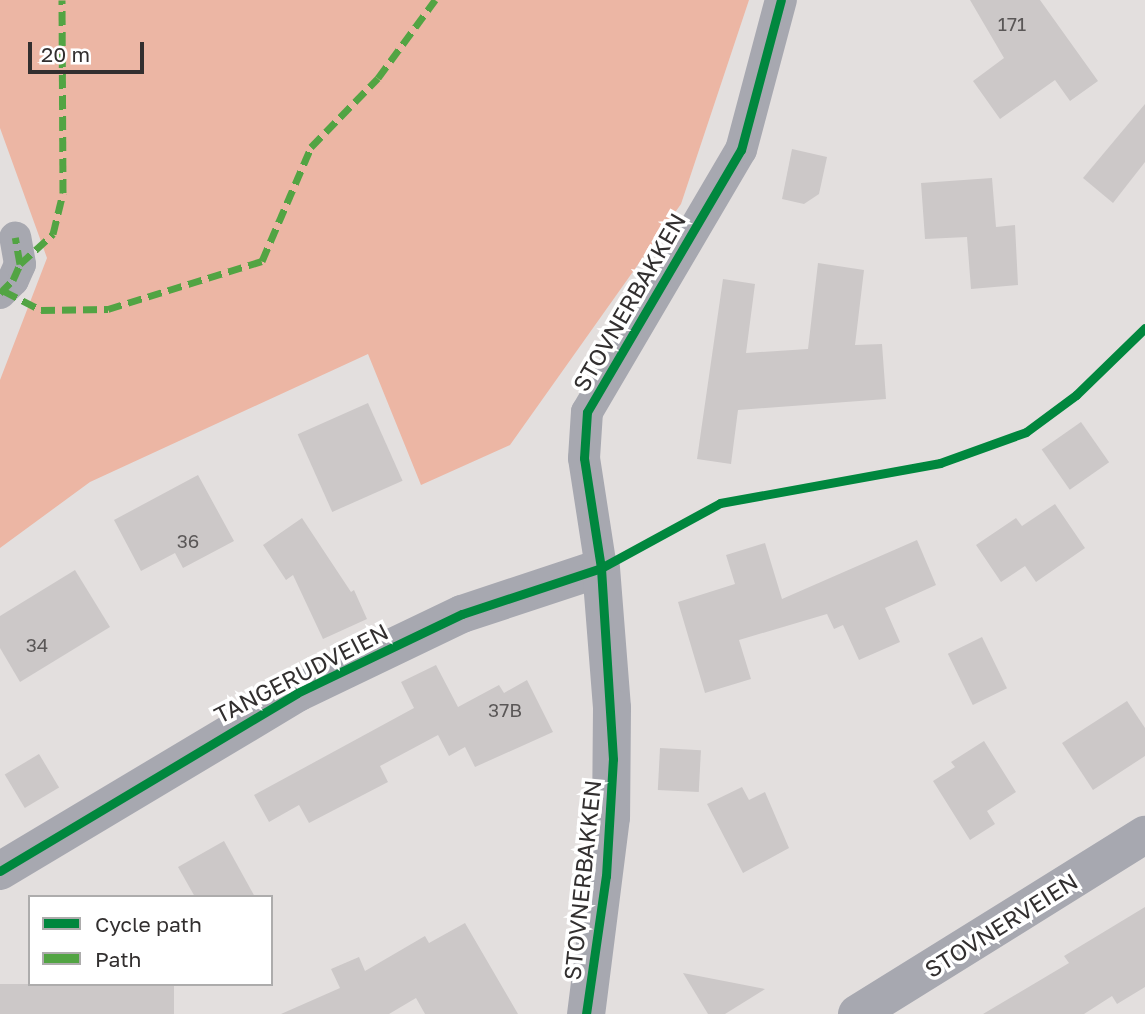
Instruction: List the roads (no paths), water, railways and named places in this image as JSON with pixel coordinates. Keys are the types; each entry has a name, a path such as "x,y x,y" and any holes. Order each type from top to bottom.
{"street":[{"name":"STOVNERBAKKEN","path":"586,1014 611,817 612,708 601,568 584,458 587,412 741,150 781,0"},
{"path":"0,293 13,280 20,264 15,237"},
{"name":"TANGERUDVEIEN","path":"0,871 297,693 462,614 601,568"},
{"name":"STOVNERVEIEN","path":"857,1014 1145,835"}]}
